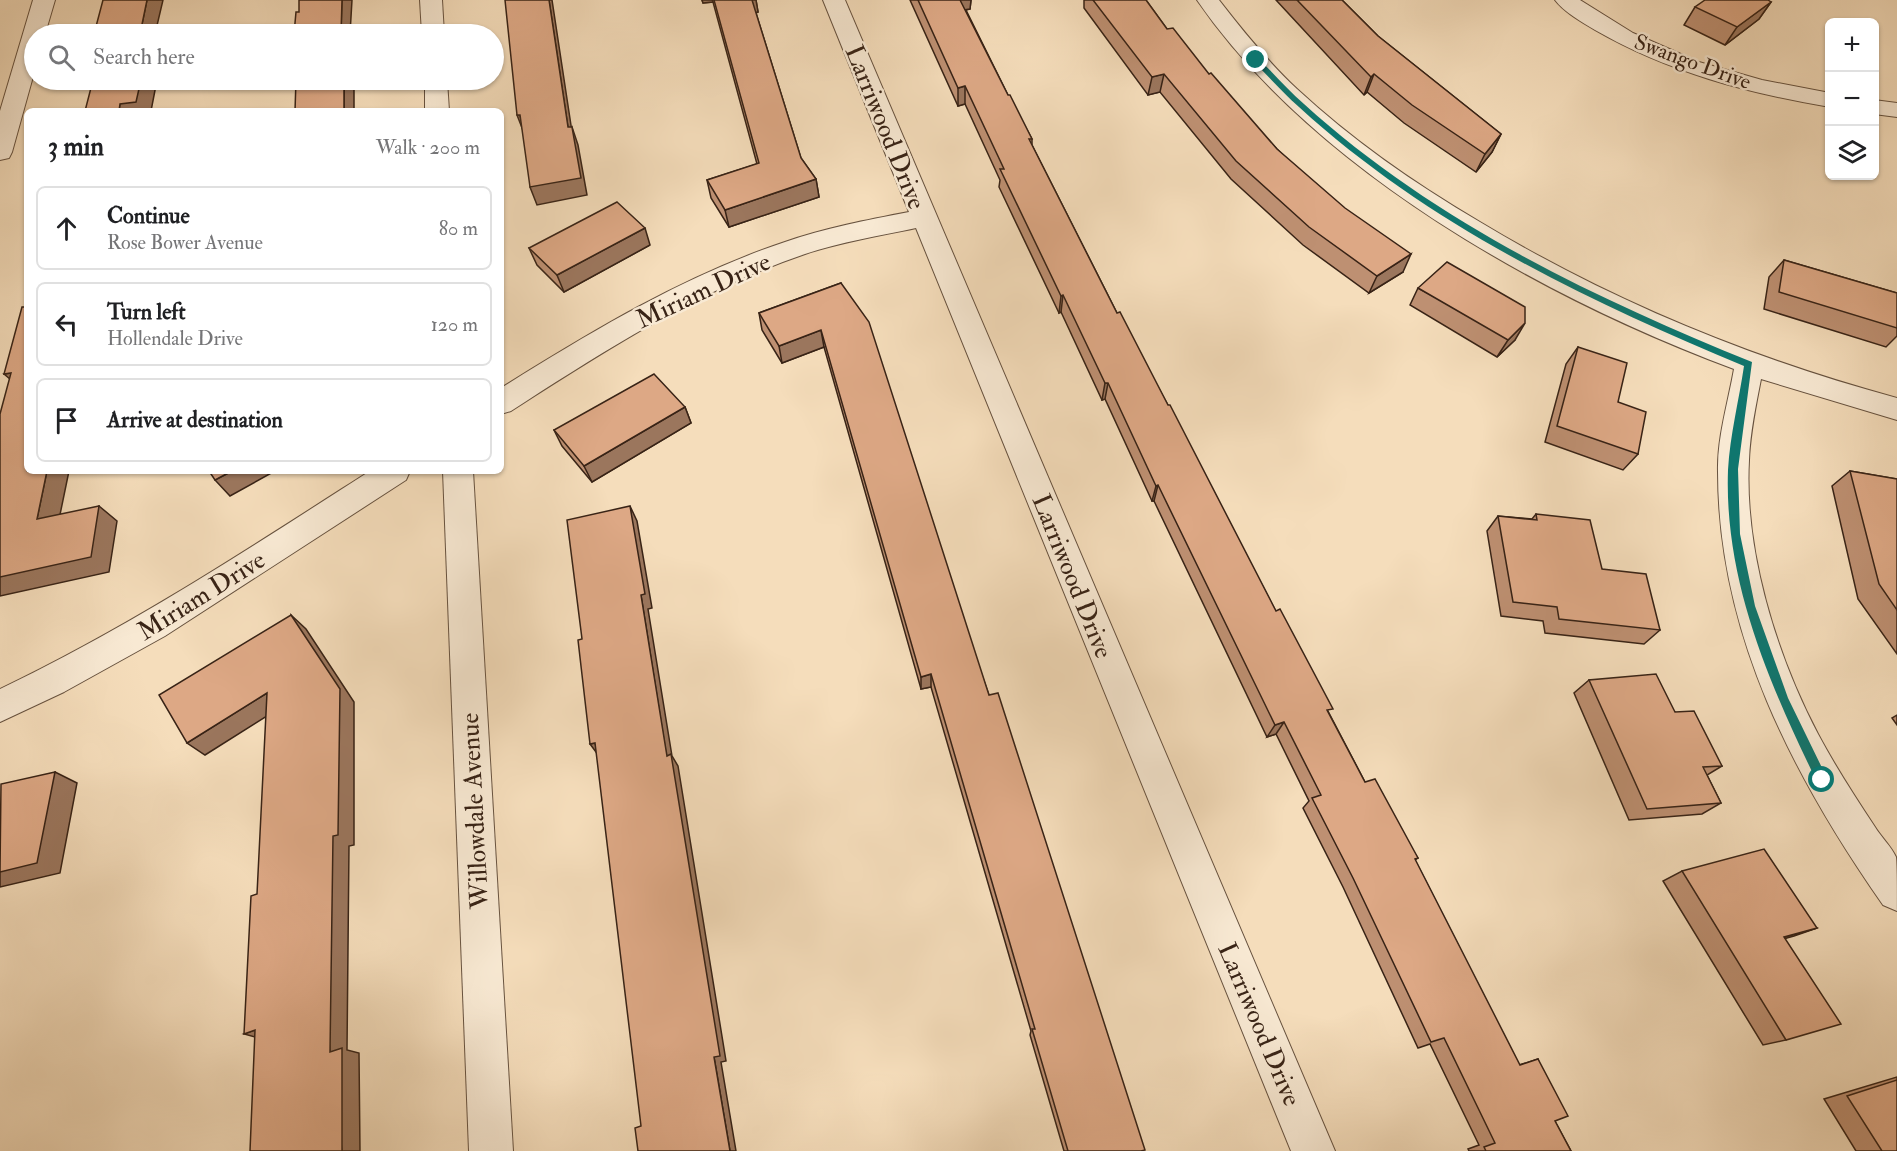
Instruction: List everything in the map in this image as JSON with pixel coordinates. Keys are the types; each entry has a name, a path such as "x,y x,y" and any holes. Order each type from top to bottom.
{"street":[{"path":"37,24 44,0"},
{"path":"431,0 432,24"},
{"name":"Larriwood Drive","path":"834,0 1313,1151"},
{"path":"1208,0 1256,60 1300,105 1352,148 1414,193 1489,240 1571,286 1656,326 1749,364 1897,409"},
{"name":"Swango Drive","path":"1566,0 1610,29 1689,65 1742,82 1825,99"},
{"path":"0,152 24,69"},
{"path":"436,90 437,108"},
{"path":"1879,108 1897,110"},
{"name":"Miriam Drive","path":"504,401 655,309 730,272 795,248 923,218"},
{"path":"1749,364 1733,469 1735,534 1750,606 1783,699 1822,780 1869,854 1897,891"},
{"name":"Miriam Drive","path":"0,706 59,680 148,630 390,474"},
{"name":"Willowdale Avenue","path":"458,474 491,1151"}],"building":[{"path":"103,0 147,0 142,24 97,24"},
{"path":"299,0 342,0 341,24 295,24 296,12 299,12"},
{"path":"505,0 549,0 568,127 572,127 581,178 530,187 520,115 517,115"},
{"path":"714,0 752,0 801,158 816,179 725,210 707,180 759,163"},
{"path":"918,0 960,0 1010,95 1032,139 1029,139 1117,313 1120,312 1170,405 1276,611 1280,609 1333,709 1327,710 1365,782 1375,779 1418,858 1415,859 1520,1065 1538,1059 1568,1116 1555,1121 1571,1151 1486,1151 1484,1147 1495,1143 1444,1038 1431,1042 1312,798 1321,795 1284,722 1275,725 1158,485 1156,486 1108,383 1105,383 1063,295 1061,296 1000,169 1004,169 965,86 958,88"},
{"path":"1093,0 1146,0 1167,29 1173,28 1209,74 1211,73 1277,149 1345,208 1411,254 1377,276 1309,227 1236,161 1164,74 1152,77"},
{"path":"1297,0 1342,0 1378,36 1501,134 1485,154 1412,105 1374,74 1371,77"},
{"path":"1705,0 1768,0 1771,2 1737,27 1695,7"},
{"path":"90,90 139,90 136,102 120,104 119,108 86,108"},
{"path":"296,90 344,90 344,108 295,108"},
{"path":"617,202 645,228 557,275 529,248"},
{"path":"1784,260 1897,293 1897,328 1779,292"},
{"path":"1447,262 1525,307 1525,323 1508,340 1418,288"},
{"path":"841,283 869,322 989,695 998,693 1145,1150 1068,1151 1032,1029 1035,1029 931,674 921,677 821,330 779,346 759,313"},
{"path":"22,307 24,307 24,474 46,474 37,519 99,506 91,557 0,577 0,414 11,373 4,374"},
{"path":"1578,347 1627,363 1618,402 1646,412 1638,454 1557,426"},
{"path":"654,374 685,407 584,466 554,430"},
{"path":"1850,471 1897,479 1897,610 1879,584"},
{"path":"211,474 226,474 215,480"},
{"path":"630,506 645,594 641,595 667,756 671,754 720,1056 714,1057 730,1151 638,1151 635,1128 641,1126 595,743 590,744 578,640 582,639 567,520"},
{"path":"1536,514 1590,520 1602,569 1646,574 1660,630 1559,619 1557,607 1513,602 1498,516 1537,520"},
{"path":"291,615 340,689 338,835 333,836 330,1052 342,1048 342,1151 250,1151 255,1030 244,1034 251,896 257,894 267,693 187,743 159,695"},
{"path":"1656,674 1675,712 1694,711 1722,766 1703,767 1721,803 1647,809 1589,680"},
{"path":"55,772 37,863 0,872 1,784"},
{"path":"1764,849 1817,928 1784,937 1841,1024 1786,1040 1682,871"},
{"path":"1897,1080 1897,1151 1882,1151 1847,1096"}],"route":[{"path":"1256,60 1300,105 1352,148 1414,193 1489,240 1571,286 1656,326 1749,364 1733,469 1735,534 1750,606 1783,699 1822,780"}]}
